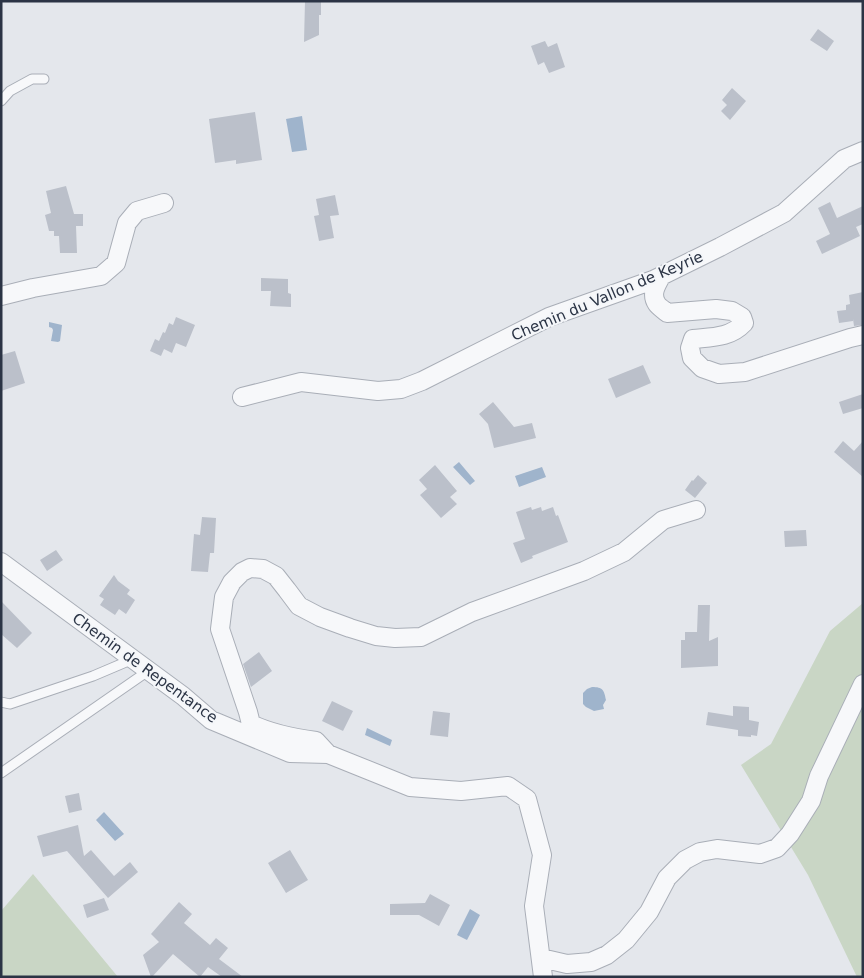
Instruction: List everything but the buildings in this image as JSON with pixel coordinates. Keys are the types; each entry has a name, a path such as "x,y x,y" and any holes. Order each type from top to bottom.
{"street":[{"name":"Chemin du Vallon de Keyrie","path":"242,397 300,382 378,391 401,389 422,381 549,317 653,280 720,247 784,212 844,159 863,151"},
{"path":"1,296 33,288 101,276 116,263 127,224 137,211 164,203"},
{"path":"662,275 655,288 654,296 656,304 667,312 716,309 732,311 742,317 744,323 737,330 720,336 693,339 690,348 692,358 702,368 720,374 746,372 863,335"},
{"path":"328,754 316,741 268,732 251,724 220,629 224,597 232,582 242,572 250,568 263,569 276,576 299,606 320,618 376,636 395,638 421,637 472,612 584,571 624,552 663,520 696,510"},
{"name":"Chemin de Repentance","path":"1,562 183,696 211,720 290,753 328,754 410,787 461,791 508,786 526,799 542,855 534,906 544,977"},
{"path":"541,958 568,964 591,962 607,955 626,940 649,912 667,878 685,860 700,852 716,849 760,854 777,848 790,834 811,801 819,776 863,684"}],"lane":[{"path":"1,101 10,91 32,79 44,79"},
{"path":"1,702 10,704 93,676 133,659"},
{"path":"1,772 148,670"}],"green space":[{"path":"863,603 863,977 857,977 808,875 741,765 771,744 830,631"},
{"path":"33,874 118,977 1,977 1,911"}],"water":[{"path":"302,116 307,150 292,152 286,119"},
{"path":"49,322 62,325 60,341 51,341 53,330 49,327"},
{"path":"459,462 475,481 470,485 453,467"},
{"path":"542,467 546,477 519,487 515,476"},
{"path":"592,687 601,688 604,691 606,700 603,705 604,709 594,711 583,704 583,693"},
{"path":"367,728 392,740 390,746 365,735"},
{"path":"104,812 124,834 115,841 96,820"},
{"path":"470,909 480,915 467,940 457,935"}]}
